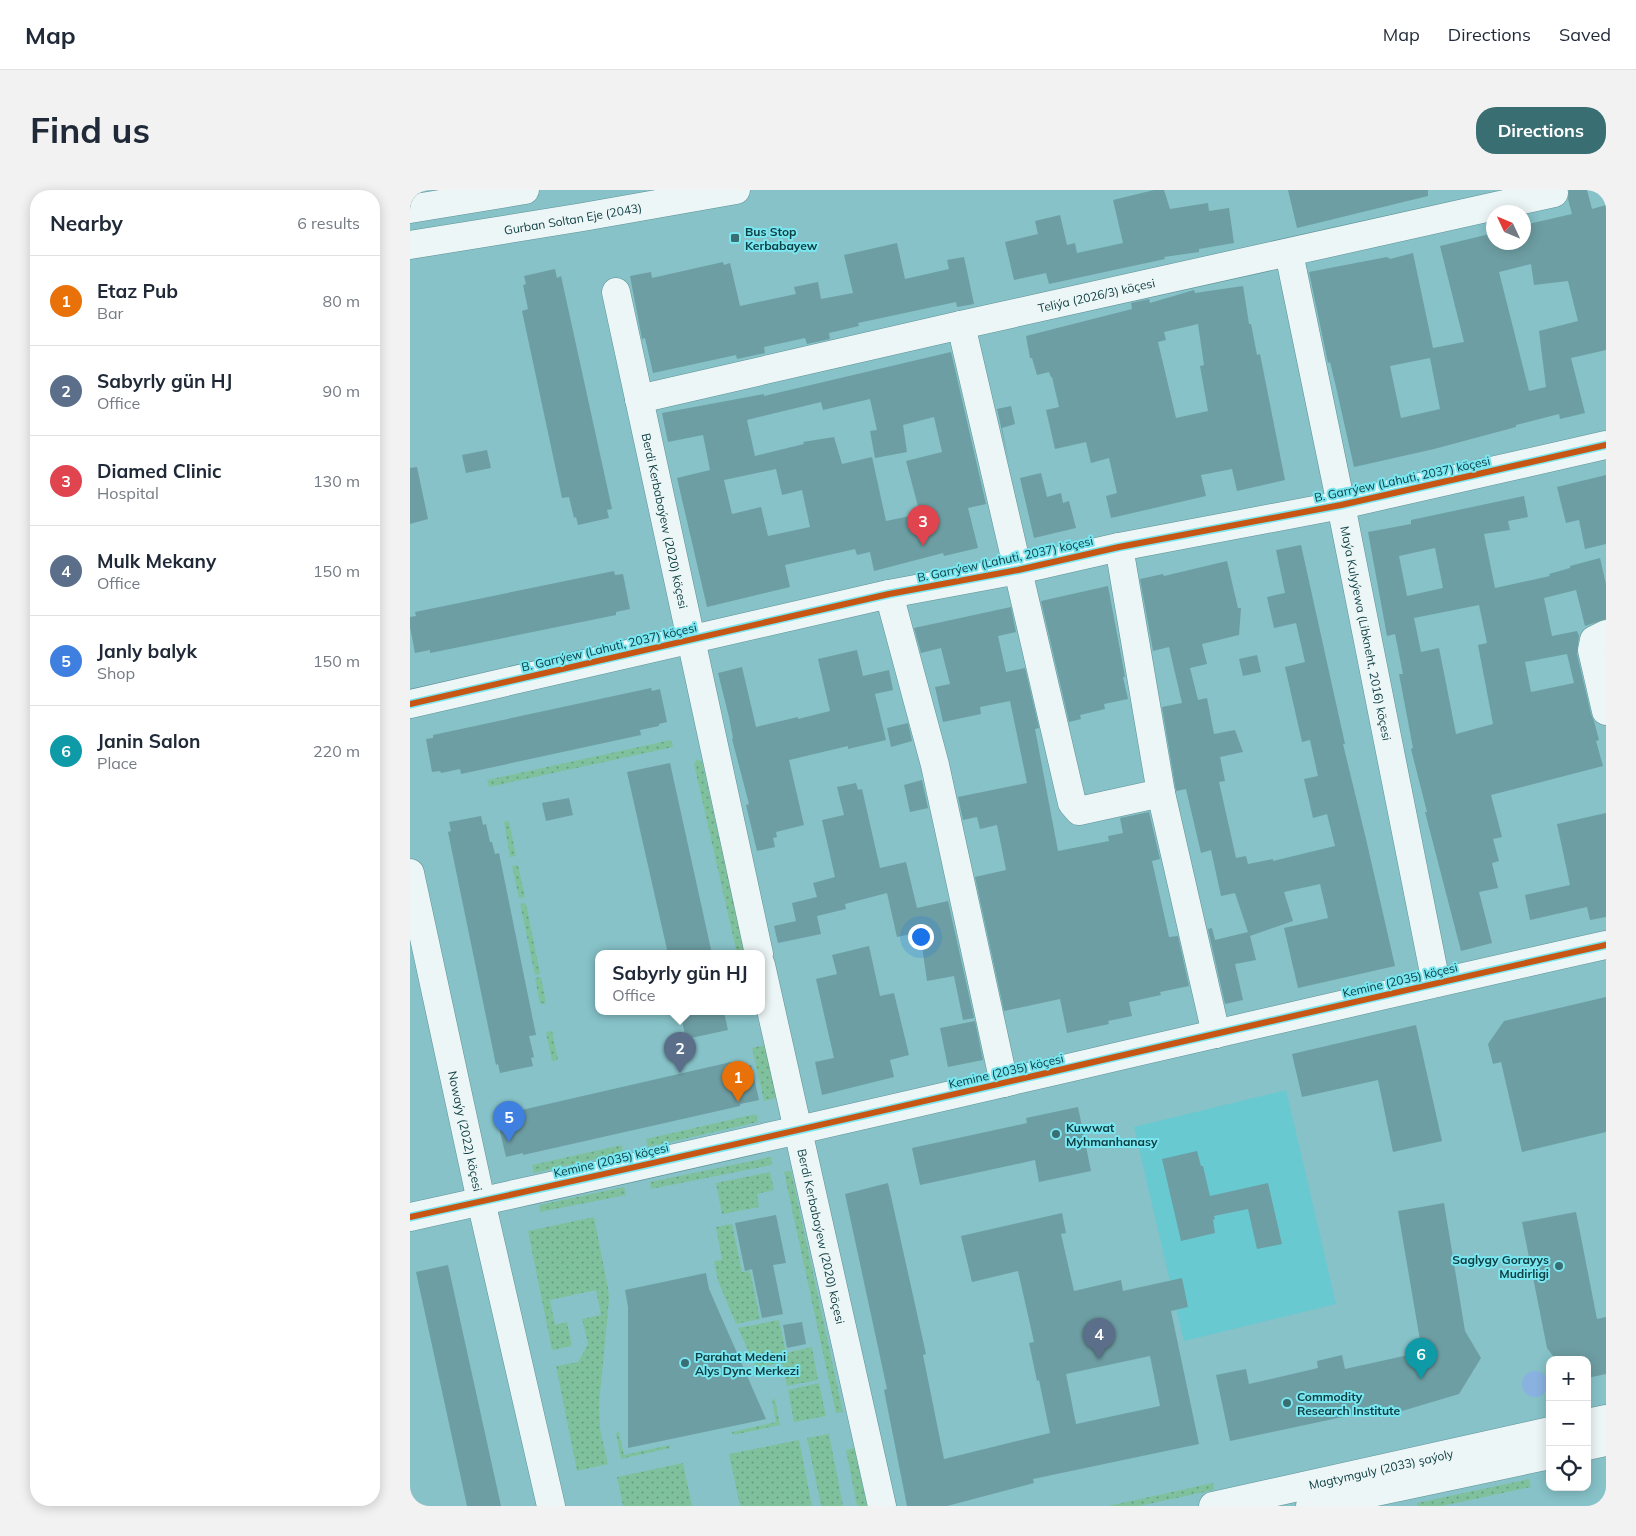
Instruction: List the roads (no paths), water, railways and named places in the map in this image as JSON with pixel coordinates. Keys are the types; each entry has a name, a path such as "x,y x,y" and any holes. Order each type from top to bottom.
{"main road":[{"path":"410,209 524,190"},
{"name":"Gurban Soltan Eje (2043)","path":"410,245 583,218 736,190"},
{"name":"Teliýa (2026/3) köçesi","path":"639,399 961,325 1554,194"},
{"name":"Maýa Kulyýewa (Libkneht, 2016) köçesi","path":"1289,253 1436,983"},
{"name":"Berdi Kerbabaýew (2020) köçesi","path":"616,292 758,950"},
{"path":"961,325 1072,803 1079,810 1161,793"},
{"name":"B. Garrýew (Lahuti, 2037) köçesi","path":"410,704 889,594 1018,570 1119,547 1341,505 1606,445"},
{"path":"1119,547 1161,793 1216,1034"},
{"path":"889,594 935,765 1004,1084"},
{"path":"1606,634 1594,640 1592,650 1606,711"},
{"name":"Nowaýy (2022) köçesi","path":"410,873 481,1201 551,1506"},
{"name":"Kemine (2035) köçesi","path":"410,1216 1004,1084 1606,945"},
{"name":"Berdi Kerbabaýew (2020) köçesi","path":"765,983 882,1506"},
{"path":"1591,1423 1606,1419"},
{"name":"Magtymguly (2033) şaýoly","path":"1213,1506 1546,1433"},
{"path":"1591,1445 1606,1442"},
{"name":"Magtymguly (2033) şaýoly","path":"1310,1506 1546,1456"}],"place":[{"name":"Bus Stop Kerbabayew","path":"735,238"},
{"name":"Diamed Clinic","path":"923,546"},
{"name":"Sabyrly gün HJ","path":"680,1073"},
{"name":"Etaz Pub","path":"738,1102"},
{"name":"Kuwwat Myhmanhanasy","path":"1056,1134"},
{"name":"Janly balyk","path":"509,1142"},
{"name":"Saglygy Gorayys Mudirligi","path":"1559,1266"},
{"name":"Mulk Mekany","path":"1099,1359"},
{"name":"Parahat Medeni Alys Dync Merkezi","path":"685,1363"},
{"name":"Janin Salon","path":"1421,1379"},
{"name":"Commodity Research Institute","path":"1287,1403"}]}
